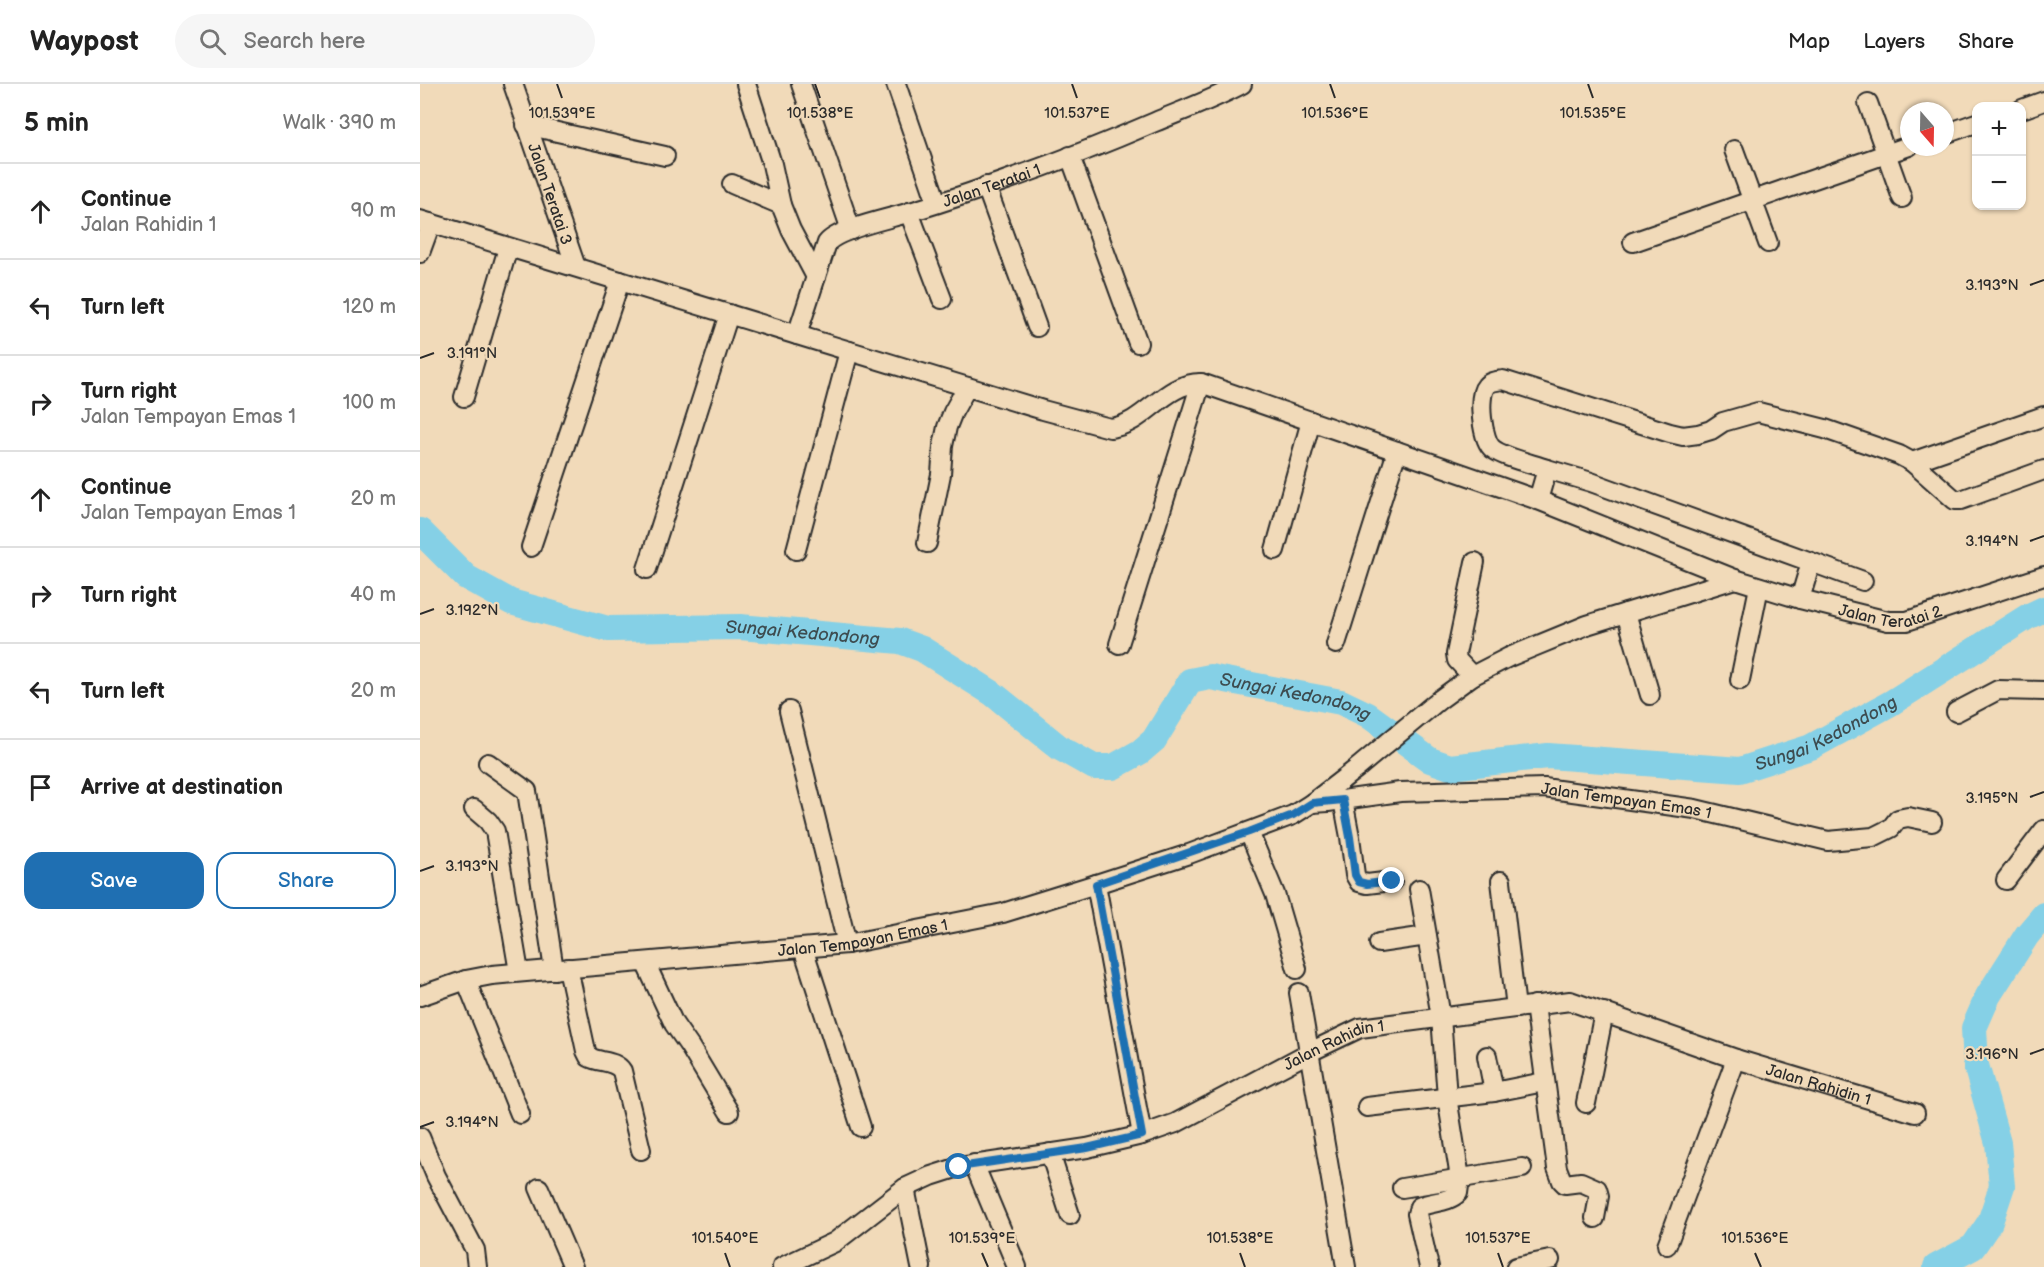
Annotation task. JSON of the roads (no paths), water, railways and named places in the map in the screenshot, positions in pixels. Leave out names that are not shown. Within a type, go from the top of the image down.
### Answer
[{"type":"street","name":"Jalan Teratai 3","points":[[513,84],[576,267]]},
{"type":"street","points":[[746,84],[772,165],[781,205],[791,230],[816,277]]},
{"type":"street","points":[[801,84],[851,230]]},
{"type":"street","points":[[896,84],[937,203]]},
{"type":"street","name":"Jalan Teratai 1","points":[[797,335],[826,243],[830,238],[937,203],[1116,139],[1242,84]]},
{"type":"street","points":[[2026,107],[2044,101]]},
{"type":"street","points":[[1868,103],[1902,198]]},
{"type":"street","points":[[526,125],[664,156]]},
{"type":"street","points":[[1954,131],[1972,125]]},
{"type":"street","points":[[1633,242],[1900,149]]},
{"type":"street","points":[[1734,150],[1768,243]]},
{"type":"street","points":[[1070,156],[1138,343]]},
{"type":"street","points":[[732,184],[781,205]]},
{"type":"street","points":[[986,186],[1036,327]]},
{"type":"street","points":[[909,212],[942,299]]},
{"type":"street","points":[[420,253],[425,221],[508,248],[1110,428],[1130,423],[1174,389],[1191,383],[1201,383],[1119,644]]},
{"type":"street","points":[[464,397],[508,248]]},
{"type":"street","points":[[531,547],[620,281]]},
{"type":"street","points":[[647,569],[729,314]]},
{"type":"street","points":[[796,550],[849,351]]},
{"type":"street","points":[[1863,581],[1602,486],[1496,451],[1488,444],[1484,435],[1482,392],[1490,383],[1503,380],[1670,434],[1683,436],[1711,430],[1723,422],[1758,412],[1825,429],[1899,455],[1912,462],[1949,497],[1957,500],[2044,470]]},
{"type":"street","name":"Jalan Teratai 2","points":[[1201,383],[1538,500],[1735,579],[1800,599],[1898,622],[2044,576]]},
{"type":"street","points":[[927,543],[941,474],[947,427],[968,387]]},
{"type":"street","points":[[1912,462],[2044,416]]},
{"type":"street","points":[[1275,550],[1311,421]]},
{"type":"street","points":[[1336,644],[1397,451]]},
{"type":"street","points":[[1538,500],[1547,469]]},
{"type":"street","points":[[1472,676],[1457,660],[1456,654],[1475,562]]},
{"type":"street","points":[[1800,599],[1810,562]]},
{"type":"street","name":"Jalan Tempayan Emas 1","points":[[420,996],[492,975],[848,944],[1003,913],[1096,884],[1293,815],[1356,769],[1439,700],[1472,676],[1509,657],[1587,625],[1735,579]]},
{"type":"street","points":[[1740,680],[1759,587]]},
{"type":"street","points":[[1626,613],[1650,695]]},
{"type":"street","points":[[1956,712],[1998,690],[2044,691]]},
{"type":"street","points":[[789,711],[848,944]]},
{"type":"street","points":[[488,763],[527,791],[561,969],[586,1051],[590,1057],[613,1063],[622,1071],[641,1150]]},
{"type":"street","name":"Jalan Tempayan Emas 1","points":[[1312,803],[1400,792],[1544,788],[1695,809],[1828,841],[1873,837],[1891,828],[1899,819],[1908,817],[1932,822]]},
{"type":"street","points":[[1343,800],[1355,875],[1359,882],[1367,884],[1392,881]]},
{"type":"street","points":[[474,809],[488,820],[495,831],[519,972]]},
{"type":"street","points":[[2006,880],[2044,830]]},
{"type":"street","points":[[1249,832],[1275,894],[1297,969]]},
{"type":"street","points":[[1501,881],[1516,1008]]},
{"type":"street","points":[[1096,884],[1142,1135]]},
{"type":"street","points":[[1419,889],[1441,1017],[1447,1097],[1460,1178],[1458,1193],[1453,1198],[1419,1207],[1417,1214],[1429,1267]]},
{"type":"street","points":[[1379,943],[1427,936]]},
{"type":"street","points":[[803,948],[861,1127]]},
{"type":"street","points":[[645,962],[674,1024],[729,1112]]},
{"type":"street","points":[[466,981],[520,1114]]},
{"type":"street","points":[[1299,993],[1346,1267]]},
{"type":"street","name":"Jalan Rahidin 1","points":[[782,1267],[835,1242],[905,1188],[931,1176],[974,1164],[1087,1148],[1142,1135],[1176,1123],[1360,1028],[1569,1001],[1736,1059],[1915,1113]]},
{"type":"street","points":[[1535,1005],[1557,1168],[1565,1184],[1581,1182],[1597,1189],[1599,1196],[1595,1218]]},
{"type":"street","points":[[1586,1103],[1604,1012]]},
{"type":"street","points":[[1487,1056],[1494,1092]]},
{"type":"street","points":[[1667,1245],[1736,1059]]},
{"type":"street","points":[[1367,1107],[1494,1092],[1544,1082]]},
{"type":"street","points":[[420,1137],[436,1176],[475,1250],[477,1267]]},
{"type":"street","points":[[1050,1153],[1070,1215]]},
{"type":"street","points":[[974,1164],[1017,1267]]},
{"type":"street","points":[[1402,1188],[1522,1167]]},
{"type":"street","points":[[539,1188],[573,1267]]},
{"type":"street","points":[[905,1188],[921,1267]]},
{"type":"street","points":[[1516,1267],[1550,1260]]},
{"type":"waterway","name":"Sungai Kedondong","points":[[420,531],[466,577],[511,602],[608,629],[740,627],[900,641],[922,649],[992,693],[1060,748],[1094,767],[1113,767],[1140,752],[1154,740],[1190,681],[1210,677],[1341,702],[1368,715],[1430,760],[1450,767],[1548,756],[1740,770],[1811,747],[1891,703],[2027,617],[2044,609]]},
{"type":"waterway","points":[[1936,1267],[1973,1247],[1990,1222],[2002,1186],[1998,1143],[1976,1065],[1974,1028],[1988,996],[2027,935],[2044,915]]}]
